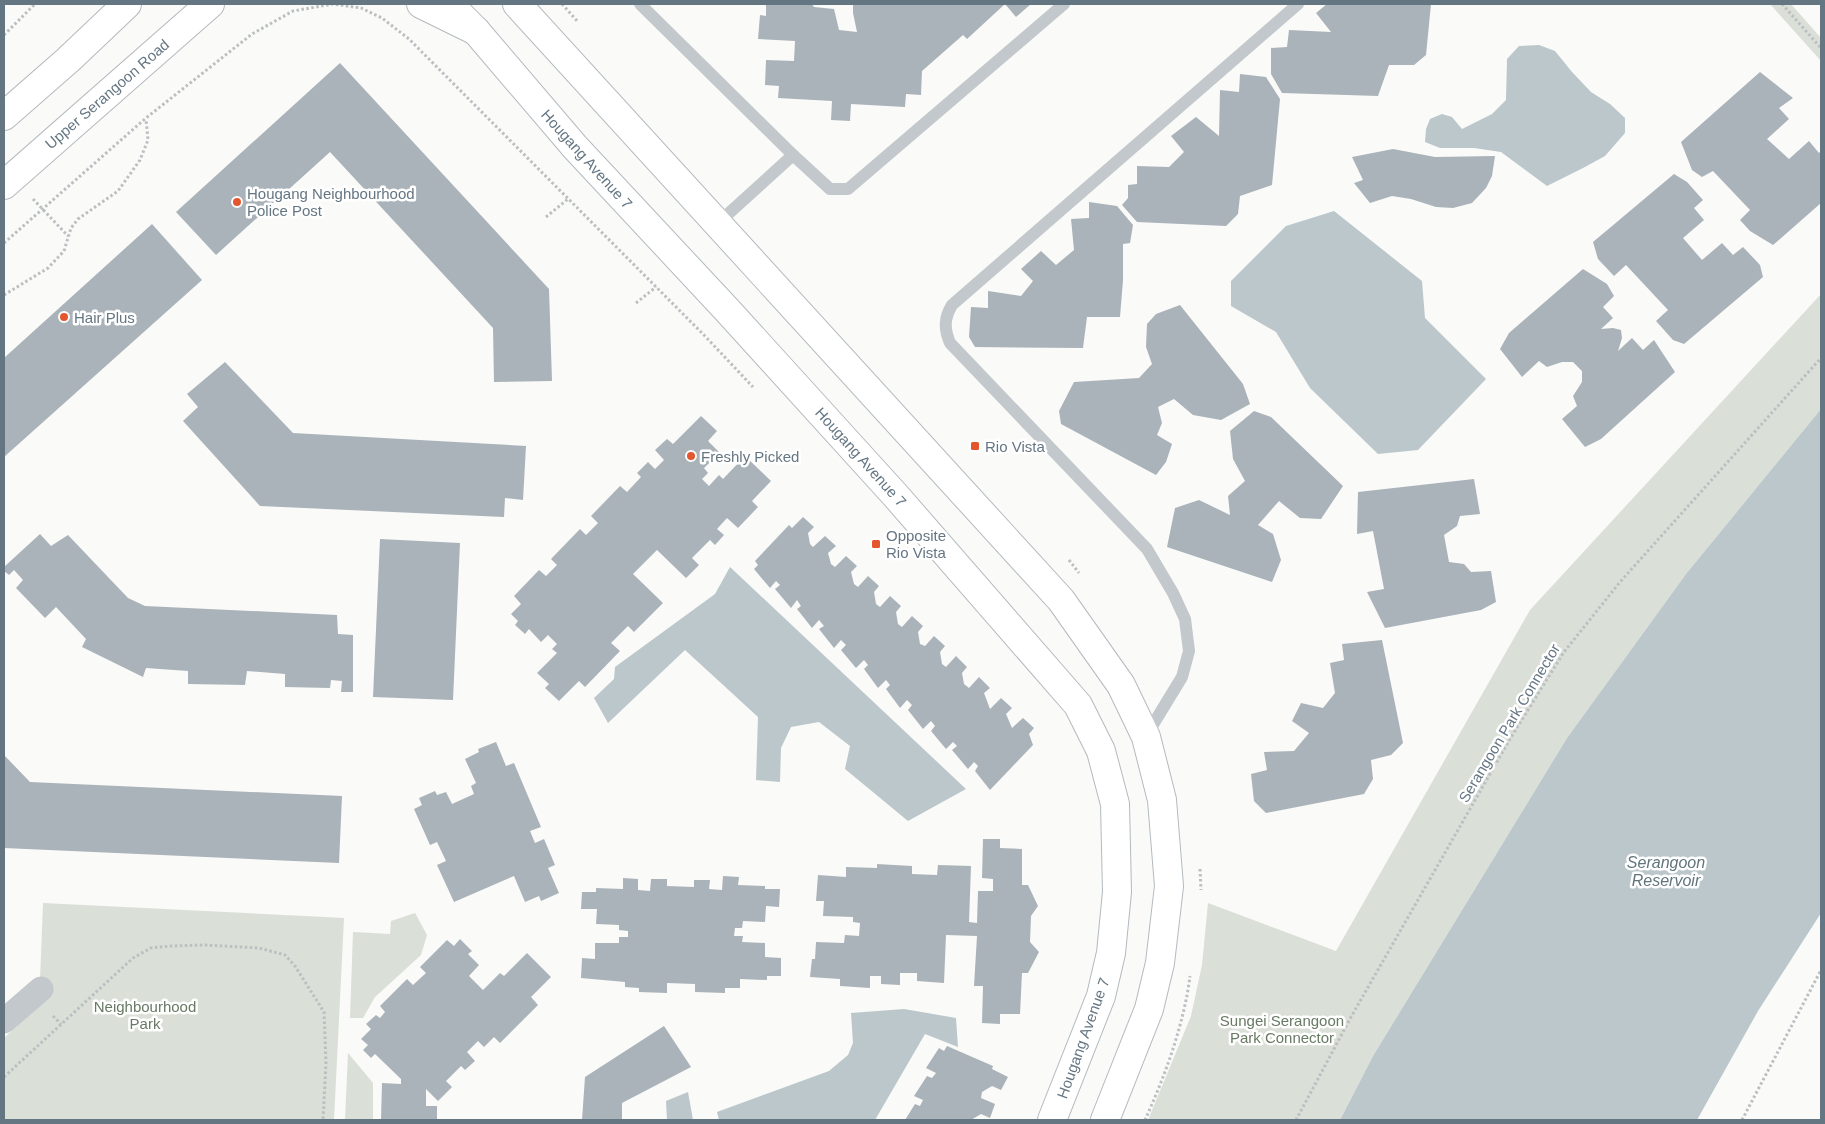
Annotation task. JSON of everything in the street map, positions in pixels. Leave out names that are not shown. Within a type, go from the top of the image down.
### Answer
[{"type":"main road","name":"Upper Serangoon Road","points":[[9,180],[201,12],[229,4]]},
{"type":"main road","points":[[421,4],[476,31]]},
{"type":"main road","name":"Hougang Avenue 7","points":[[449,4],[476,31],[575,147],[896,496],[1078,705],[1100,751],[1115,804],[1117,892],[1111,953],[1103,989],[1052,1120]]},
{"type":"main road","points":[[517,4],[1061,600],[1121,685],[1146,737],[1162,800],[1169,886],[1156,985],[1149,1009],[1105,1120]]},
{"type":"main road","points":[[4,116],[68,60],[120,8]]},
{"type":"street","points":[[4,1021],[41,990]]},
{"type":"lane","points":[[640,4],[830,189],[848,189],[1064,4]]},
{"type":"lane","points":[[1146,737],[1182,677],[1189,651],[1185,619],[1147,549],[950,343],[945,331],[946,317],[952,304],[1298,4]]},
{"type":"lane","points":[[718,224],[793,155]]},
{"type":"path","points":[[4,36],[35,4]]},
{"type":"path","points":[[4,243],[146,118],[252,34],[294,11],[333,4],[361,8],[382,18],[409,39],[656,287],[757,392]]},
{"type":"path","points":[[1782,4],[1821,48]]},
{"type":"path","points":[[4,295],[48,268],[64,251],[71,228],[78,219],[118,191],[140,160],[148,140],[146,118]]},
{"type":"path","points":[[9,180],[42,209],[69,237]]},
{"type":"path","points":[[546,217],[568,199]]},
{"type":"path","points":[[636,303],[656,287]]},
{"type":"path","name":"Serangoon Park Connector","points":[[1296,1120],[1351,1017],[1510,739],[1555,666],[1620,582],[1821,358]]},
{"type":"path","points":[[4,1077],[133,958],[151,948],[205,945],[259,948],[285,955],[324,1012],[326,1063],[323,1120]]},
{"type":"path","points":[[1742,1120],[1821,970]]},
{"type":"green space","points":[[1770,4],[1791,4],[1821,38],[1821,61]]},
{"type":"green space","name":"Sungei Serangoon Park Connector","points":[[1821,294],[1821,409],[1686,574],[1567,738],[1373,1056],[1340,1120],[1148,1120],[1191,1016],[1202,965],[1208,903],[1336,951],[1530,610]]},
{"type":"green space","name":"Neighbourhood Park","points":[[43,903],[344,918],[334,1120],[4,1120],[4,1038],[39,1006]]},
{"type":"green space","points":[[415,913],[427,935],[421,955],[375,997],[363,1018],[350,1018],[353,932],[390,934],[391,921]]},
{"type":"green space","points":[[348,1053],[373,1083],[373,1120],[345,1120]]},
{"type":"water","points":[[1539,45],[1555,51],[1591,92],[1610,104],[1625,118],[1625,133],[1605,156],[1547,186],[1501,152],[1474,148],[1440,148],[1425,142],[1426,129],[1430,119],[1442,114],[1452,117],[1462,129],[1492,114],[1506,100],[1507,59],[1519,46]]},
{"type":"water","points":[[1334,211],[1422,281],[1425,318],[1486,379],[1418,450],[1378,454],[1310,388],[1276,332],[1231,306],[1231,281],[1286,226]]},
{"type":"water","name":"Serangoon Reservoir","points":[[1821,409],[1821,913],[1758,1011],[1697,1120],[1340,1120],[1373,1056],[1567,738],[1686,574]]},
{"type":"water","points":[[730,567],[966,789],[908,821],[845,769],[850,746],[819,722],[791,727],[781,748],[780,782],[756,780],[758,717],[685,650],[608,723],[594,698],[614,679],[615,667],[715,594]]},
{"type":"water","points":[[904,1009],[956,1018],[958,1047],[925,1034],[875,1120],[719,1120],[717,1112],[829,1071],[848,1055],[853,1043],[851,1013]]},
{"type":"water","points":[[688,1092],[693,1120],[667,1120],[666,1101]]},
{"type":"building","points":[[766,4],[812,4],[814,7],[834,9],[839,30],[857,32],[853,4],[1005,4],[967,39],[963,35],[922,71],[921,95],[906,94],[905,107],[851,104],[850,121],[831,120],[832,101],[778,98],[779,86],[765,85],[766,60],[794,61],[795,41],[758,39],[760,15],[766,16]]},
{"type":"building","points":[[1005,4],[1031,4],[1016,17]]},
{"type":"building","points":[[1327,4],[1431,4],[1426,55],[1414,65],[1389,65],[1378,96],[1282,93],[1271,74],[1271,48],[1287,47],[1289,30],[1331,32],[1316,13]]},
{"type":"building","points":[[340,63],[549,289],[552,381],[494,382],[493,328],[330,152],[216,255],[176,212]]},
{"type":"building","points":[[1760,72],[1793,98],[1779,108],[1789,119],[1767,139],[1789,159],[1809,141],[1819,153],[1821,151],[1821,203],[1773,245],[1750,231],[1740,220],[1750,210],[1713,171],[1702,177],[1692,170],[1681,142]]},
{"type":"building","points":[[1240,74],[1266,77],[1280,99],[1272,185],[1240,196],[1238,214],[1226,226],[1137,222],[1122,205],[1128,198],[1128,185],[1137,184],[1137,166],[1169,167],[1184,152],[1171,136],[1196,117],[1219,136],[1220,90],[1239,92]]},
{"type":"building","points":[[1393,149],[1435,157],[1495,156],[1492,176],[1486,188],[1472,203],[1453,208],[1436,207],[1411,199],[1392,196],[1370,203],[1354,183],[1363,180],[1352,157]]},
{"type":"building","points":[[1674,174],[1687,182],[1703,200],[1694,208],[1704,220],[1683,238],[1702,260],[1722,243],[1733,255],[1743,247],[1760,265],[1763,277],[1684,344],[1673,340],[1656,321],[1668,310],[1626,265],[1614,276],[1598,259],[1593,242]]},
{"type":"building","points":[[1089,202],[1117,206],[1133,225],[1130,243],[1123,244],[1120,317],[1087,317],[1083,348],[975,347],[969,337],[971,307],[988,308],[988,291],[1021,296],[1033,281],[1021,269],[1041,251],[1056,265],[1074,250],[1071,219],[1089,218]]},
{"type":"building","points":[[152,224],[202,280],[4,457],[4,358]]},
{"type":"building","points":[[1583,269],[1607,284],[1614,296],[1603,307],[1613,318],[1601,329],[1613,328],[1621,330],[1622,338],[1618,351],[1632,338],[1643,350],[1654,340],[1675,372],[1601,439],[1585,447],[1562,419],[1577,406],[1573,396],[1582,382],[1582,371],[1573,362],[1562,362],[1547,367],[1539,361],[1522,377],[1500,349],[1509,333]]},
{"type":"building","points":[[1180,305],[1243,384],[1250,404],[1221,420],[1193,415],[1174,399],[1158,407],[1162,423],[1157,435],[1172,444],[1166,462],[1156,475],[1061,424],[1059,411],[1074,382],[1139,378],[1152,364],[1146,347],[1147,324],[1156,314]]},
{"type":"building","points":[[225,362],[293,433],[526,446],[523,500],[505,498],[504,517],[260,506],[183,421],[198,407],[187,394]]},
{"type":"building","points":[[1254,411],[1271,417],[1343,486],[1321,519],[1300,518],[1279,501],[1258,525],[1273,534],[1281,560],[1272,582],[1167,547],[1175,508],[1199,500],[1230,515],[1228,496],[1245,481],[1233,459],[1230,431]]},
{"type":"building","points":[[701,416],[717,431],[708,441],[720,453],[704,468],[708,473],[702,479],[709,486],[719,475],[723,479],[745,456],[771,481],[752,501],[758,507],[738,528],[727,518],[717,529],[724,535],[715,545],[710,540],[692,558],[699,565],[686,578],[657,550],[633,574],[663,603],[634,632],[628,626],[611,643],[620,651],[585,687],[579,681],[559,701],[545,688],[549,684],[537,673],[557,653],[552,649],[557,644],[548,635],[541,642],[529,629],[525,634],[515,625],[518,621],[511,614],[521,604],[514,596],[539,570],[546,576],[557,565],[551,559],[580,529],[586,535],[598,523],[591,516],[620,486],[627,492],[641,477],[637,473],[648,462],[655,469],[664,460],[655,450],[667,439],[673,444]]},
{"type":"building","points":[[1474,479],[1480,514],[1460,516],[1457,526],[1444,535],[1449,562],[1464,564],[1471,572],[1491,571],[1496,602],[1481,610],[1385,628],[1367,592],[1384,589],[1373,531],[1357,534],[1358,492]]},
{"type":"building","points":[[803,517],[814,527],[808,533],[810,544],[813,547],[825,536],[836,546],[828,553],[831,564],[835,567],[846,556],[857,566],[851,572],[854,584],[858,587],[868,576],[879,586],[874,592],[876,604],[880,607],[890,596],[901,606],[896,612],[898,624],[902,627],[912,616],[923,626],[918,632],[920,644],[925,646],[934,636],[945,646],[940,652],[942,664],[946,667],[956,656],[967,667],[962,673],[964,684],[969,688],[979,677],[990,688],[984,693],[990,709],[1001,698],[1012,708],[1006,714],[1012,728],[1023,718],[1034,728],[1029,734],[1033,745],[990,790],[975,771],[978,766],[974,762],[968,769],[952,750],[957,746],[953,742],[946,749],[931,731],[935,726],[931,721],[923,729],[908,710],[912,705],[907,700],[900,708],[886,689],[890,685],[886,680],[878,688],[864,669],[868,665],[864,660],[856,668],[841,650],[846,645],[841,640],[834,648],[819,629],[824,626],[819,620],[812,628],[797,609],[801,606],[797,600],[791,608],[775,589],[780,585],[776,581],[770,588],[754,569],[758,565],[755,561],[789,525],[792,528]]},
{"type":"building","points":[[40,534],[51,546],[68,535],[128,598],[145,606],[337,615],[338,634],[353,635],[353,692],[341,692],[342,681],[331,680],[330,688],[285,687],[285,674],[247,671],[245,685],[188,684],[188,671],[146,668],[143,677],[82,647],[86,639],[56,607],[45,618],[16,588],[23,580],[14,570],[9,575],[4,571],[4,567]]},
{"type":"building","points":[[380,539],[460,543],[453,700],[373,697]]},
{"type":"building","points":[[1382,640],[1403,743],[1391,755],[1371,760],[1373,779],[1364,794],[1266,813],[1254,801],[1251,774],[1267,770],[1264,752],[1294,751],[1309,733],[1292,721],[1301,703],[1323,708],[1335,693],[1330,663],[1344,660],[1342,644]]},
{"type":"building","points":[[496,742],[506,766],[514,763],[541,827],[530,831],[535,843],[544,839],[555,865],[548,868],[559,893],[541,901],[539,896],[525,902],[514,876],[454,902],[437,865],[446,861],[437,842],[430,845],[414,809],[422,805],[419,798],[435,791],[437,795],[446,792],[452,804],[474,794],[471,786],[476,783],[465,759],[479,752],[478,749]]},
{"type":"building","points":[[4,755],[30,782],[342,796],[339,863],[4,848]]},
{"type":"building","points":[[983,839],[1000,839],[1000,848],[1022,849],[1022,885],[1028,885],[1038,906],[1031,916],[1030,942],[1039,952],[1028,973],[1022,973],[1020,1014],[1000,1014],[1000,1024],[982,1023],[983,986],[974,986],[977,936],[946,935],[944,983],[917,981],[917,973],[900,973],[900,985],[881,984],[881,976],[870,976],[870,988],[840,986],[840,979],[810,977],[812,959],[815,959],[816,942],[844,943],[845,935],[859,936],[860,923],[853,922],[853,917],[823,916],[824,901],[816,901],[818,875],[846,877],[846,867],[877,868],[877,864],[912,866],[912,874],[937,875],[938,865],[971,866],[969,922],[977,923],[978,891],[993,891],[993,879],[982,878]]},
{"type":"building","points":[[723,876],[739,877],[738,885],[765,886],[765,889],[780,889],[779,907],[766,906],[765,922],[743,921],[742,928],[735,928],[734,936],[743,936],[742,942],[765,943],[765,957],[781,958],[781,976],[767,976],[767,980],[740,979],[740,988],[725,988],[725,993],[695,992],[695,984],[667,983],[667,993],[639,992],[639,988],[625,987],[625,982],[581,978],[582,958],[595,959],[595,943],[619,943],[619,937],[628,937],[628,931],[619,930],[619,925],[596,924],[597,909],[581,909],[582,892],[596,892],[596,888],[623,889],[623,878],[638,879],[638,890],[650,891],[651,879],[667,879],[667,886],[694,887],[694,880],[710,880],[709,889],[722,890]]},
{"type":"building","points":[[460,939],[472,951],[468,954],[479,965],[469,976],[483,990],[500,973],[504,976],[527,953],[551,977],[531,997],[538,1005],[500,1043],[494,1037],[484,1047],[478,1041],[467,1052],[475,1061],[465,1070],[461,1066],[446,1081],[452,1087],[438,1101],[426,1089],[426,1106],[437,1106],[437,1120],[381,1120],[382,1083],[401,1084],[401,1079],[375,1054],[371,1058],[363,1050],[368,1045],[361,1039],[371,1029],[366,1024],[376,1015],[380,1018],[385,1012],[380,1006],[407,979],[413,985],[426,973],[420,967],[447,940],[454,946]]},
{"type":"building","points":[[664,1026],[691,1067],[622,1103],[622,1120],[582,1120],[585,1077]]},
{"type":"building","points":[[947,1046],[993,1066],[992,1069],[1008,1077],[1001,1090],[992,1086],[982,1092],[981,1098],[995,1104],[990,1118],[981,1114],[971,1120],[905,1120],[915,1104],[920,1106],[923,1100],[914,1096],[927,1076],[932,1078],[936,1073],[926,1068],[939,1048],[944,1051]]},
{"type":"place","name":"Hougang Neighbourhood Police Post","points":[[237,202]]},
{"type":"place","name":"Hair Plus","points":[[64,317]]},
{"type":"place","name":"Rio Vista","points":[[975,446]]},
{"type":"place","name":"Freshly Picked","points":[[691,456]]},
{"type":"place","name":"Opposite Rio Vista","points":[[876,544]]}]
